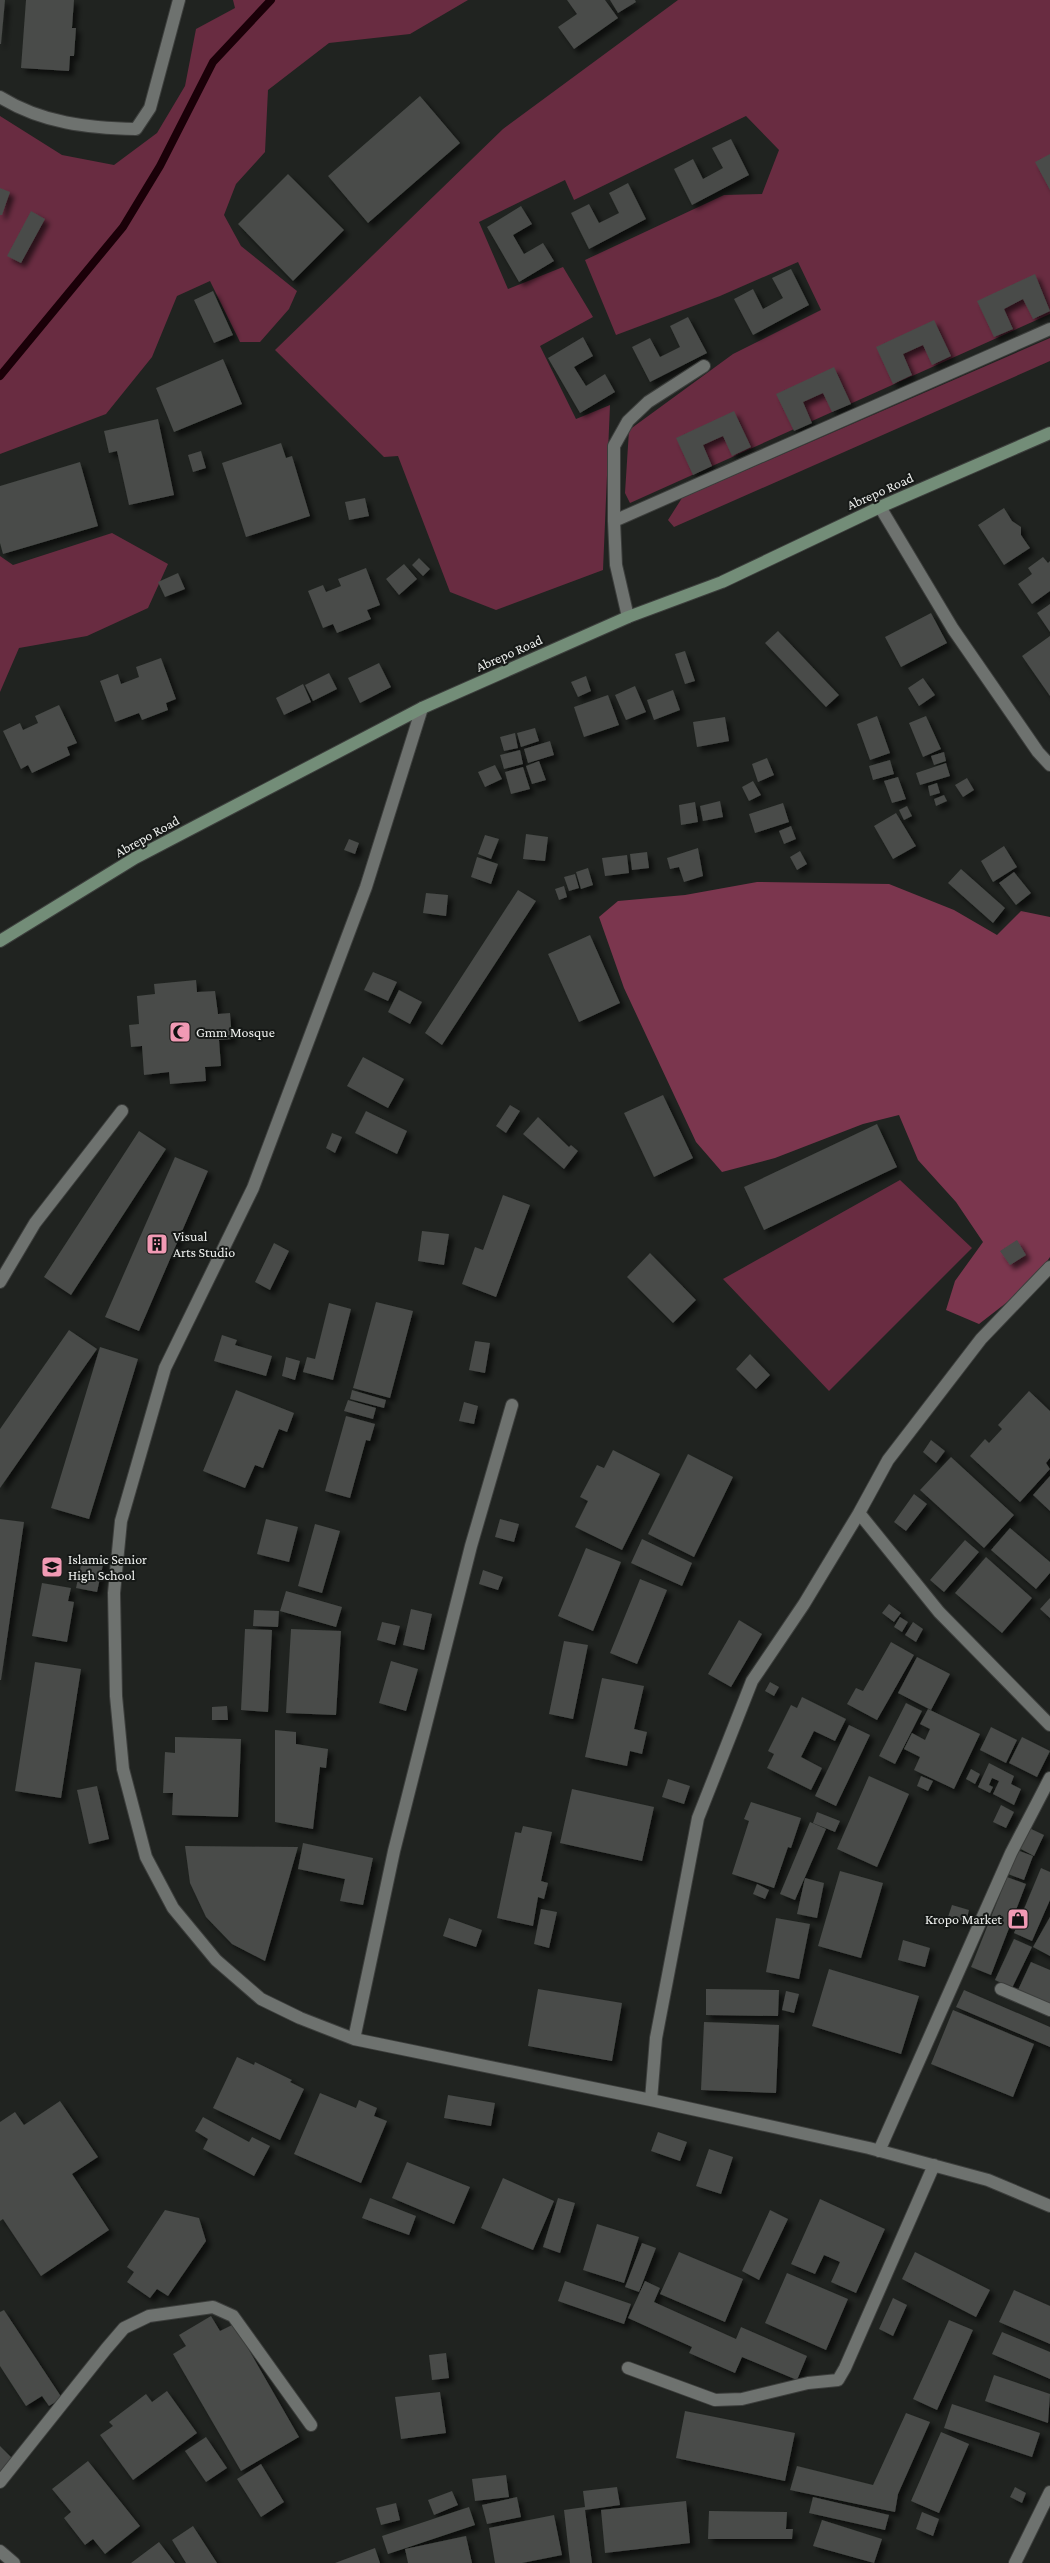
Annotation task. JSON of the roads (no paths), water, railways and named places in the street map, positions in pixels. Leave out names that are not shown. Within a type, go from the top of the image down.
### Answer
[{"type":"main road","name":"Abrepo Road","points":[[0,941],[135,858],[422,708],[628,617],[722,582],[880,507],[1050,432]]},
{"type":"street","points":[[0,97],[20,110],[86,128],[136,129],[150,108],[179,0]]},
{"type":"street","points":[[614,520],[1050,329]]},
{"type":"street","points":[[628,617],[616,565],[614,446],[628,421],[648,402],[704,366]]},
{"type":"street","points":[[880,507],[953,629],[1038,752],[1050,765]]},
{"type":"street","points":[[422,708],[366,886],[253,1188],[165,1368],[121,1521],[114,1593],[116,1696],[123,1769],[146,1857],[173,1908],[216,1960],[261,1999],[300,2018],[354,2039],[651,2100],[879,2151],[988,2180],[1050,2206]]},
{"type":"street","points":[[0,1282],[35,1223],[122,1111]]},
{"type":"street","points":[[651,2100],[656,2038],[698,1818],[752,1681],[804,1604],[860,1514],[894,1452],[981,1339],[1050,1267]]},
{"type":"street","points":[[354,2039],[394,1851],[471,1546],[512,1405]]},
{"type":"street","points":[[860,1514],[939,1612],[1050,1725]]},
{"type":"street","points":[[879,2151],[1011,1853],[1050,1778]]},
{"type":"street","points":[[1002,1989],[1050,2010]]},
{"type":"street","points":[[628,2368],[715,2400],[742,2399],[808,2383],[838,2380],[846,2368],[934,2165]]},
{"type":"street","points":[[0,2482],[124,2328],[149,2316],[213,2307],[233,2316],[311,2425]]},
{"type":"street","points":[[1014,2563],[1050,2492]]},
{"type":"street","points":[[0,2551],[14,2563]]},
{"type":"waterway","points":[[0,376],[123,227],[160,166],[213,62],[271,0]]},
{"type":"place","name":"Gmm Mosque","points":[[180,1032]]},
{"type":"place","name":"Visual Arts Studio","points":[[157,1244]]},
{"type":"place","name":"Islamic Senior High School","points":[[52,1567]]},
{"type":"place","name":"Kropo Market","points":[[1018,1919]]}]
